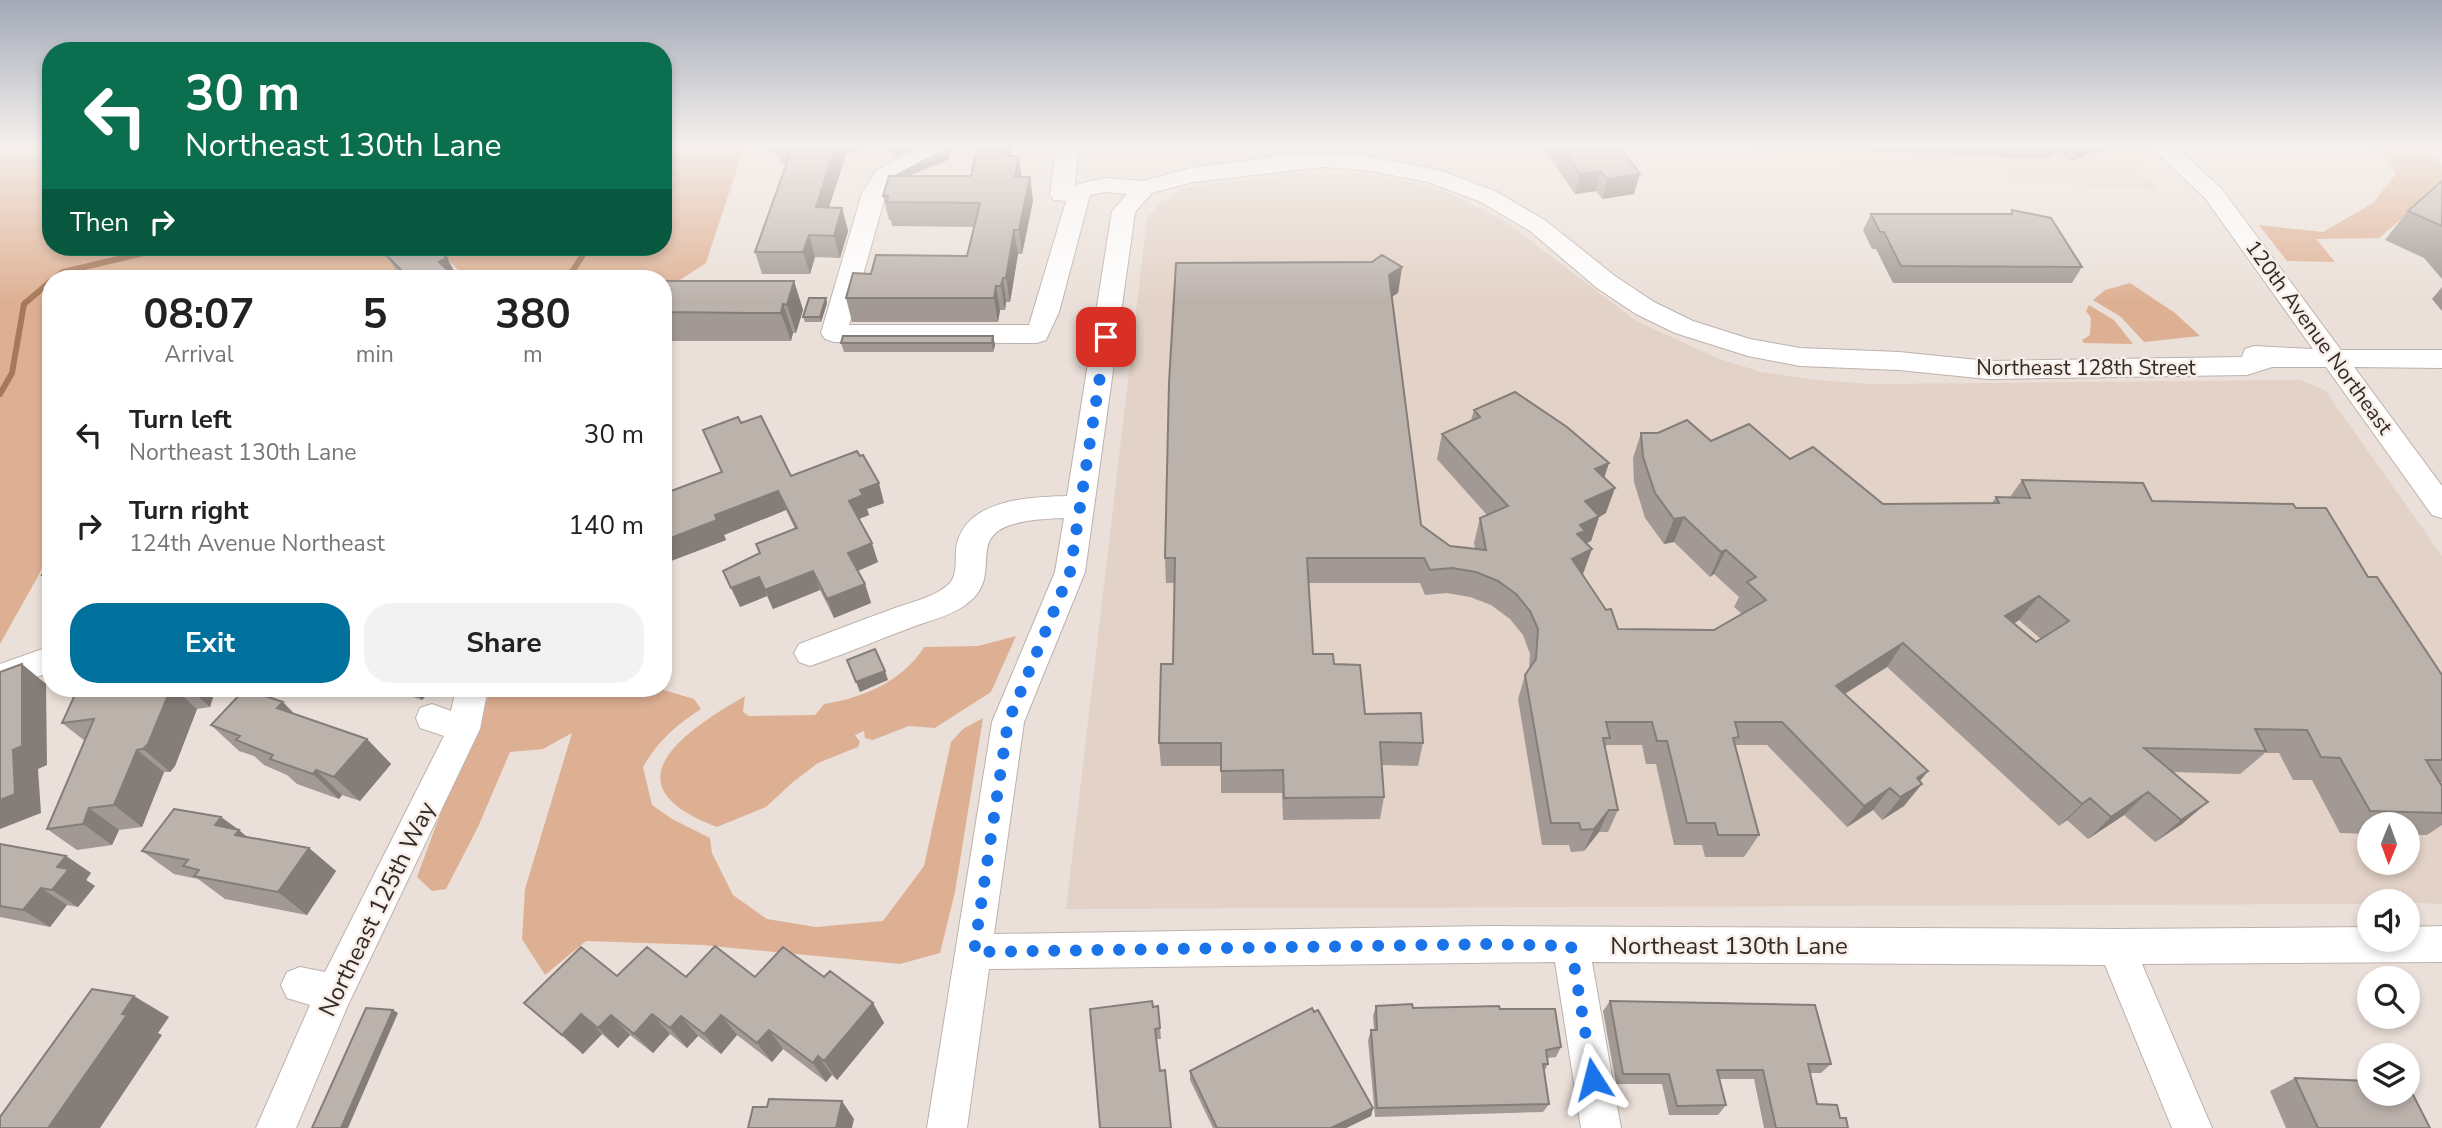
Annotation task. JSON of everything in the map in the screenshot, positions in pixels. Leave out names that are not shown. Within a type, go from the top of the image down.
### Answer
[{"type":"street","points":[[873,197],[834,333],[1037,334],[1045,323],[1056,272],[1067,245],[1078,197]]},
{"type":"street","points":[[947,1128],[1008,722],[1070,572],[1124,211],[1136,197]]},
{"type":"street","name":"Northeast 128th Street","points":[[1487,197],[1522,215],[1625,296],[1684,327],[1748,347],[1800,357],[1899,361],[1988,370],[2247,366],[2271,358],[2442,359]]},
{"type":"street","name":"120th Avenue Northeast","points":[[2216,197],[2442,507]]},
{"type":"street","points":[[810,653],[939,604],[960,592],[970,577],[972,541],[984,523],[1006,514],[1029,510],[1081,507]]},
{"type":"street","points":[[0,677],[42,662]]},
{"type":"street","name":"Northeast 125th Way","points":[[276,1128],[317,988],[448,724],[466,697]]},
{"type":"street","name":"Northeast 130th Lane","points":[[974,952],[1490,944],[2116,947],[2442,944]]},
{"type":"street","points":[[1571,946],[1601,1128]]},
{"type":"street","points":[[2116,947],[2192,1128]]},
{"type":"shaded area","points":[[0,197],[42,197],[42,256],[672,256],[672,197],[728,197],[706,263],[672,285],[672,270],[458,270],[446,258],[414,270],[42,270],[42,569],[0,644]]},
{"type":"shaded area","points":[[1169,197],[1456,197],[1505,221],[1636,321],[1717,358],[1761,372],[1871,384],[2300,380],[2325,390],[2442,556],[2442,904],[2420,903],[2420,889],[2357,889],[2357,904],[1066,909],[1147,218]]},
{"type":"shaded area","points":[[2378,197],[2427,197],[2379,238],[2316,239],[2335,262],[2287,261],[2259,225],[2323,232],[2373,203]]},
{"type":"shaded area","points":[[2130,283],[2175,313],[2200,336],[2144,342],[2121,317],[2093,300],[2105,290]]},
{"type":"shaded area","points":[[2089,305],[2114,320],[2133,344],[2084,343],[2082,340],[2090,335],[2091,318],[2086,311]]},
{"type":"shaded area","points":[[1016,636],[991,692],[935,728],[909,726],[873,740],[865,738],[864,731],[855,735],[860,742],[858,747],[818,763],[766,807],[717,827],[684,811],[665,794],[660,777],[666,759],[679,742],[721,710],[745,696],[743,712],[749,716],[815,715],[824,704],[881,686],[905,669],[924,647],[978,646]]},
{"type":"shaded area","points":[[672,692],[694,699],[701,709],[668,734],[643,767],[652,805],[672,819],[710,838],[712,853],[733,895],[767,919],[816,927],[883,921],[924,866],[951,742],[963,729],[983,718],[955,892],[940,953],[900,964],[702,945],[586,941],[545,975],[522,939],[525,889],[572,733],[543,749],[510,752],[478,827],[446,889],[432,891],[417,877],[451,785],[473,742],[488,697],[672,697]]},
{"type":"building","points":[[775,197],[819,197],[816,207],[842,208],[834,236],[809,235],[803,252],[755,252]]},
{"type":"building","points":[[888,197],[1026,197],[1019,230],[1014,230],[1006,278],[1003,278],[1001,286],[996,286],[994,298],[846,298],[853,273],[871,274],[876,255],[967,256],[980,203],[887,202]]},
{"type":"building","points":[[2424,197],[2442,197],[2442,226],[2408,211]]},
{"type":"building","points":[[2012,210],[2051,218],[2082,267],[1901,266],[1884,232],[1880,232],[1871,214],[2012,214]]},
{"type":"building","points":[[1382,255],[1402,267],[1389,275],[1421,525],[1450,546],[1486,550],[1480,518],[1508,506],[1442,434],[1480,417],[1474,410],[1515,392],[1567,427],[1609,463],[1595,469],[1615,488],[1585,501],[1599,516],[1580,525],[1585,531],[1577,534],[1592,549],[1572,559],[1606,610],[1611,609],[1618,629],[1714,630],[1766,600],[1747,582],[1756,577],[1726,550],[1721,552],[1684,517],[1674,519],[1655,493],[1643,457],[1641,433],[1658,433],[1687,420],[1711,441],[1749,424],[1790,459],[1813,447],[1883,504],[1999,503],[1996,497],[2030,498],[2022,480],[2143,483],[2152,501],[2293,504],[2296,508],[2326,508],[2368,577],[2377,577],[2442,675],[2442,760],[2426,760],[2442,786],[2442,813],[2370,811],[2340,758],[2321,757],[2307,730],[2255,729],[2266,751],[2144,748],[2208,802],[2181,820],[2148,792],[2111,817],[2090,798],[2082,804],[1903,643],[1836,686],[1928,771],[1917,778],[1922,784],[1900,797],[1890,788],[1864,806],[1782,722],[1735,722],[1739,737],[1733,738],[1759,835],[1718,835],[1715,823],[1687,823],[1667,741],[1657,741],[1652,722],[1606,722],[1610,738],[1603,738],[1618,810],[1609,810],[1594,829],[1581,830],[1579,823],[1551,823],[1525,675],[1536,659],[1538,629],[1530,611],[1516,594],[1498,581],[1476,572],[1452,568],[1430,570],[1424,558],[1307,558],[1313,654],[1333,654],[1334,664],[1360,665],[1365,714],[1421,713],[1423,743],[1380,742],[1384,797],[1284,798],[1283,770],[1221,771],[1221,743],[1159,743],[1161,664],[1173,664],[1175,558],[1165,558],[1169,383],[1176,263],[1372,262]],"holes":[[[2039,596],[2069,621],[2036,642],[2005,616]]]},
{"type":"building","points":[[387,256],[447,258],[439,262],[448,270],[401,270]]},
{"type":"building","points":[[672,281],[794,281],[787,305],[783,304],[781,313],[672,312]]},
{"type":"building","points":[[809,298],[826,298],[820,317],[803,317]]},
{"type":"building","points":[[843,336],[993,336],[992,343],[841,343]]},
{"type":"building","points":[[761,416],[791,476],[857,451],[860,456],[863,455],[879,483],[860,490],[863,495],[849,501],[872,543],[848,553],[865,584],[827,599],[813,571],[765,590],[759,577],[731,588],[723,571],[760,553],[756,544],[797,528],[778,491],[715,515],[717,520],[672,538],[672,491],[722,472],[703,430],[738,417],[741,423]]},
{"type":"building","points":[[875,649],[885,671],[856,682],[847,660]]},
{"type":"building","points":[[22,664],[22,746],[13,750],[15,794],[0,800],[0,672]]},
{"type":"building","points":[[74,697],[167,697],[148,744],[137,750],[114,805],[89,808],[83,824],[47,829],[94,719],[62,723]]},
{"type":"building","points":[[237,697],[268,697],[283,702],[277,708],[367,739],[334,777],[316,770],[313,774],[270,759],[273,755],[236,740],[240,736],[211,725]]},
{"type":"building","points":[[174,809],[221,817],[215,825],[239,830],[235,835],[309,848],[278,892],[194,876],[199,870],[183,866],[188,860],[142,851]]},
{"type":"building","points":[[0,844],[66,856],[57,867],[69,869],[52,890],[41,888],[23,910],[0,906]]},
{"type":"building","points":[[715,946],[755,977],[783,947],[824,977],[830,971],[873,1003],[824,1061],[818,1056],[813,1063],[769,1030],[757,1043],[721,1015],[704,1034],[681,1016],[670,1028],[652,1014],[634,1034],[611,1015],[598,1028],[581,1014],[562,1035],[524,1003],[581,947],[617,976],[647,947],[686,977]]},
{"type":"building","points":[[92,989],[134,996],[122,1014],[127,1015],[48,1128],[0,1128],[0,1117]]},
{"type":"building","points":[[1152,1001],[1153,1007],[1158,1006],[1160,1028],[1155,1029],[1160,1071],[1165,1070],[1171,1128],[1100,1128],[1090,1009]]},
{"type":"building","points":[[1610,1001],[1815,1005],[1831,1064],[1808,1064],[1817,1104],[1837,1105],[1840,1118],[1846,1118],[1848,1128],[1776,1128],[1763,1070],[1717,1070],[1726,1105],[1677,1106],[1669,1074],[1623,1074]]},
{"type":"building","points":[[1412,1004],[1413,1008],[1499,1006],[1500,1009],[1555,1009],[1561,1047],[1546,1050],[1548,1064],[1543,1064],[1549,1104],[1377,1108],[1371,1030],[1377,1030],[1376,1006]]},
{"type":"building","points":[[366,1008],[393,1010],[341,1128],[312,1128]]},
{"type":"building","points":[[1312,1008],[1314,1012],[1318,1010],[1373,1108],[1331,1128],[1217,1128],[1190,1071]]},
{"type":"building","points":[[2295,1078],[2357,1080],[2357,1106],[2419,1106],[2430,1128],[2318,1128]]},
{"type":"building","points":[[769,1099],[842,1101],[836,1128],[748,1128],[753,1107],[767,1107]]},
{"type":"waterway","points":[[71,270],[131,256]]},
{"type":"waterway","points":[[573,270],[582,256]]},
{"type":"waterway","points":[[0,394],[12,373],[24,304],[42,289]]},
{"type":"route","points":[[1106,337],[1070,572],[1008,722],[974,952],[1490,944],[1571,946],[1593,1079]]}]
